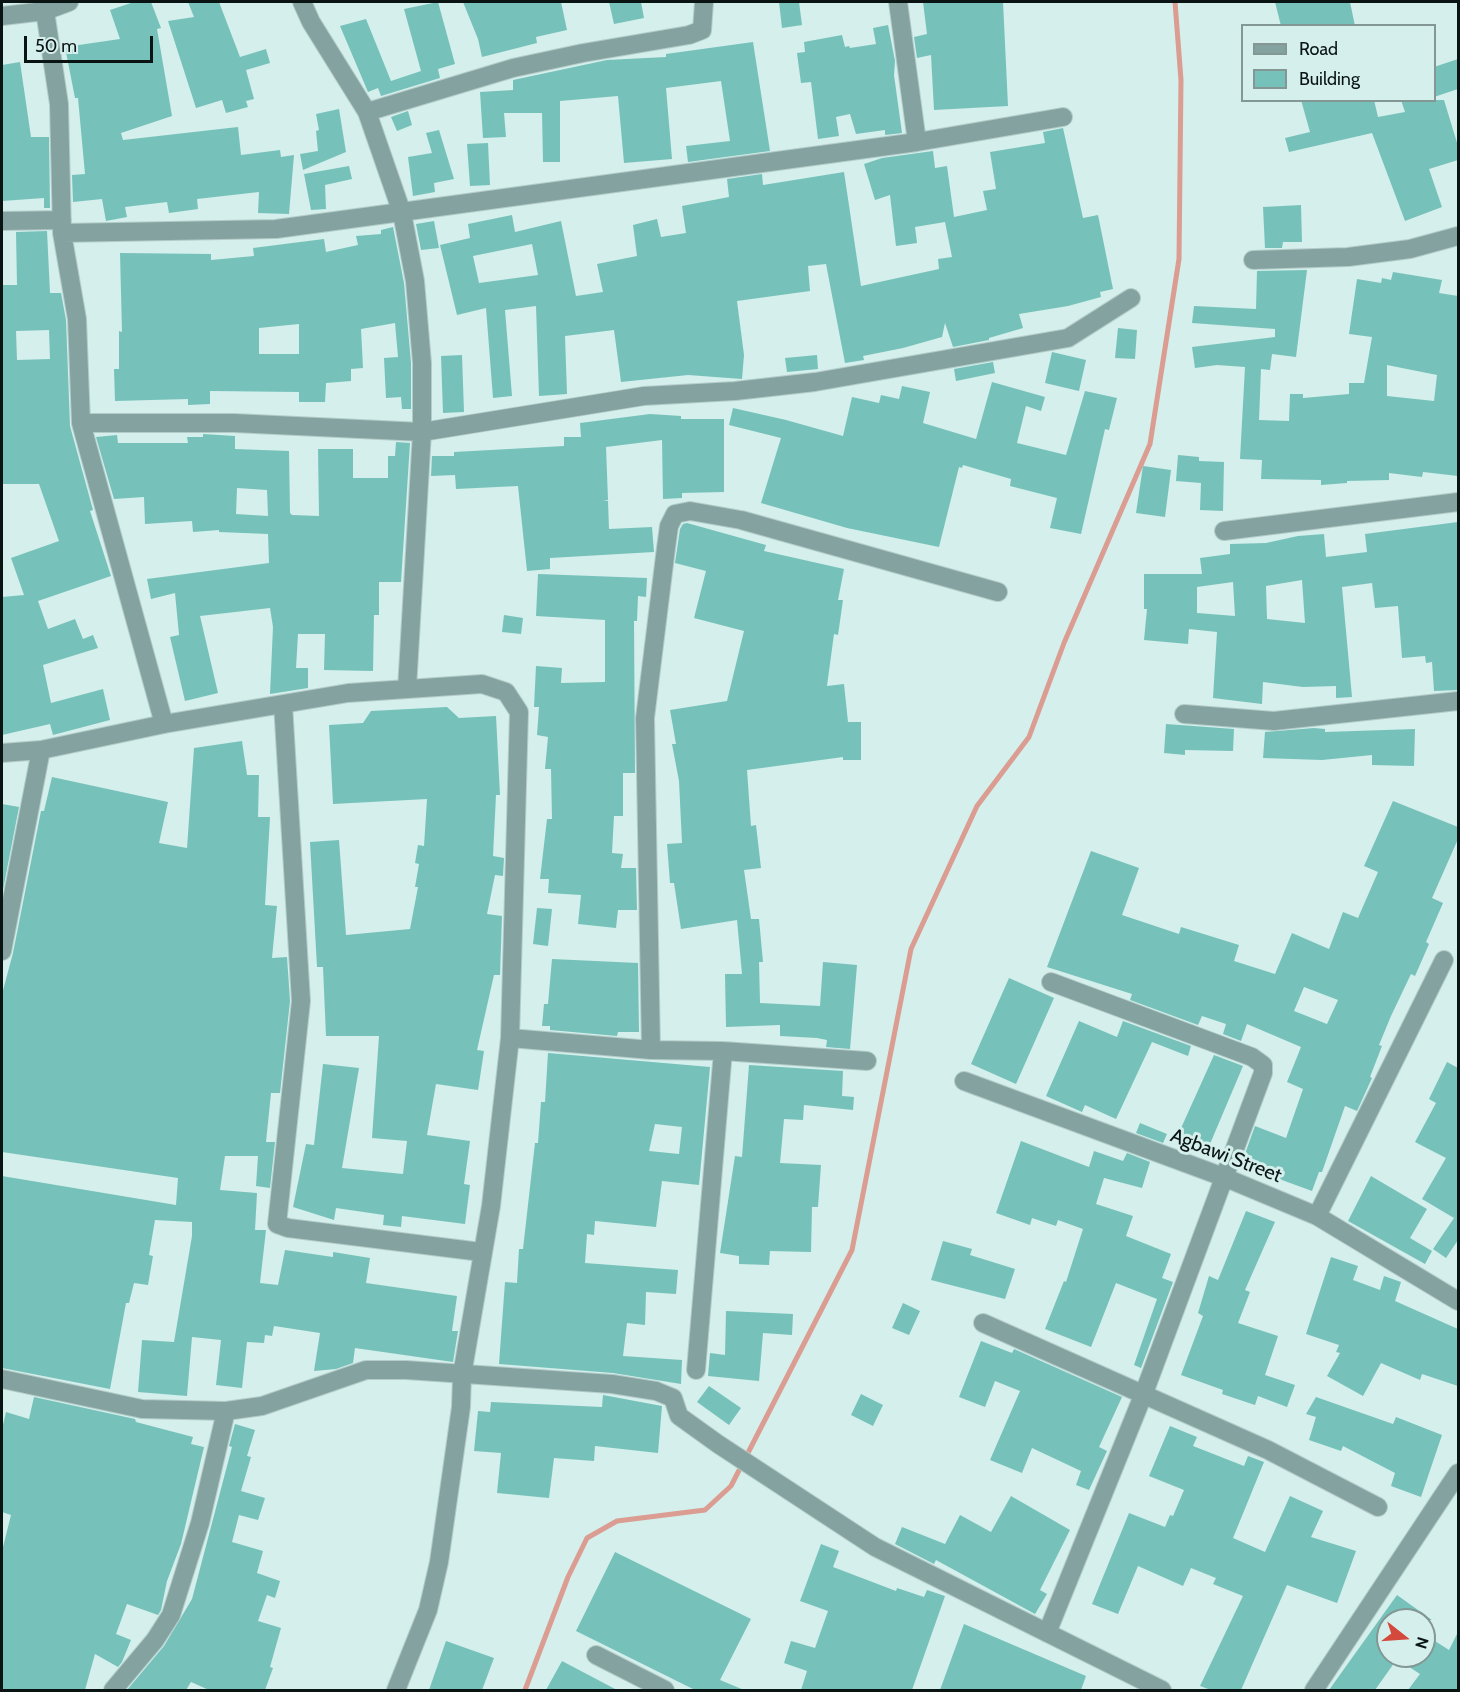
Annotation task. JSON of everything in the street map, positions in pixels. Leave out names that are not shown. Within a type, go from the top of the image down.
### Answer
[{"type":"street","points":[[9,11],[45,11],[69,2]]},
{"type":"street","points":[[302,2],[311,22],[368,112],[402,213],[415,281],[422,363],[422,432],[407,688]]},
{"type":"street","points":[[368,112],[513,68],[583,52],[689,36],[702,30],[704,2]]},
{"type":"street","points":[[897,2],[917,142]]},
{"type":"street","points":[[45,11],[59,104],[62,227],[77,319],[81,423],[164,724]]},
{"type":"street","points":[[2,221],[62,227],[276,229],[402,213],[437,205],[917,142],[1063,117]]},
{"type":"street","points":[[1253,260],[1348,257],[1410,249],[1458,236]]},
{"type":"street","points":[[81,423],[234,423],[422,432],[644,396],[815,382],[1068,338],[1131,298]]},
{"type":"street","points":[[1224,531],[1458,502]]},
{"type":"street","points":[[651,1050],[645,718],[669,526],[675,514],[690,511],[741,520],[998,592]]},
{"type":"street","points":[[2,753],[41,750],[164,724],[348,693],[407,688],[482,684],[506,692],[519,712],[510,1038],[491,1206],[481,1252],[462,1375],[461,1407],[439,1562],[428,1610],[396,1690]]},
{"type":"street","points":[[1184,714],[1274,721],[1458,701]]},
{"type":"street","points":[[283,704],[301,1001],[277,1224],[288,1228],[481,1252]]},
{"type":"street","points":[[2,951],[41,750]]},
{"type":"street","points":[[1317,1216],[1444,960]]},
{"type":"street","points":[[1047,1634],[1144,1394],[1226,1178],[1263,1073],[1263,1065],[1252,1057],[1051,982]]},
{"type":"street","points":[[510,1038],[651,1050],[867,1061]]},
{"type":"street","points":[[696,1370],[723,1052]]},
{"type":"street","name":"Agbawi Street","points":[[964,1081],[1226,1178],[1317,1216],[1458,1301]]},
{"type":"street","points":[[983,1323],[1268,1450],[1377,1506]]},
{"type":"street","points":[[2,1378],[142,1409],[226,1411],[262,1406],[366,1370],[406,1370],[612,1384],[656,1391],[673,1398],[679,1416],[718,1444],[875,1547],[1162,1690]]},
{"type":"street","points":[[113,1690],[155,1640],[171,1615],[200,1523],[226,1411]]},
{"type":"street","points":[[1314,1690],[1458,1473]]},
{"type":"street","points":[[596,1655],[665,1690]]},
{"type":"building","points":[[134,2],[151,2],[161,28],[157,29],[172,116],[121,133],[123,140],[238,127],[241,155],[280,150],[281,157],[294,155],[289,214],[258,213],[259,192],[197,199],[198,209],[169,213],[167,202],[125,207],[127,217],[106,221],[102,199],[73,202],[72,175],[85,174],[78,98],[75,98],[65,47],[120,39],[110,10]]},
{"type":"building","points":[[188,2],[219,2],[240,57],[266,49],[270,63],[246,70],[254,99],[246,101],[248,107],[226,113],[222,100],[196,108],[168,21],[194,17]]},
{"type":"building","points":[[438,2],[455,64],[438,69],[440,78],[381,96],[378,88],[368,92],[340,26],[366,19],[391,81],[421,71],[404,9]]},
{"type":"building","points":[[463,2],[561,2],[567,30],[536,37],[537,43],[482,57],[478,39]]},
{"type":"building","points":[[609,2],[641,2],[644,18],[614,24]]},
{"type":"building","points":[[779,2],[799,2],[802,25],[782,28]]},
{"type":"building","points":[[923,2],[1003,2],[1008,106],[934,110],[931,55],[917,58],[914,37],[927,34]]},
{"type":"building","points":[[1275,2],[1350,2],[1355,24],[1280,24]]},
{"type":"building","points":[[888,25],[895,61],[894,75],[902,133],[885,135],[885,130],[856,134],[850,114],[836,117],[839,136],[818,139],[811,82],[801,83],[797,53],[805,52],[804,42],[842,35],[845,47],[876,44],[873,28]]},
{"type":"building","points":[[753,42],[770,151],[688,162],[686,146],[730,141],[721,81],[666,88],[672,159],[624,163],[618,96],[560,101],[560,162],[543,162],[542,113],[504,113],[506,137],[483,138],[480,92],[513,90],[513,80],[607,60],[666,57],[666,54]]},
{"type":"building","points":[[1458,59],[1458,89],[1436,96],[1436,66]]},
{"type":"building","points":[[20,62],[31,137],[49,137],[50,208],[44,208],[44,198],[2,201],[2,65]]},
{"type":"building","points":[[1444,100],[1458,146],[1458,160],[1429,169],[1442,207],[1405,221],[1372,133],[1289,152],[1285,138],[1310,132],[1302,102],[1374,102],[1378,117],[1405,112],[1402,102]]},
{"type":"building","points":[[339,109],[346,152],[303,170],[300,154],[318,151],[316,131],[319,130],[316,114]]},
{"type":"building","points":[[408,111],[412,125],[397,131],[391,117]]},
{"type":"building","points":[[1063,128],[1083,218],[1098,215],[1113,289],[1100,292],[1101,297],[1068,306],[1019,314],[1023,328],[989,338],[989,340],[953,347],[945,323],[942,337],[863,356],[864,360],[845,363],[826,264],[808,266],[810,291],[737,301],[744,355],[742,379],[688,375],[621,382],[614,330],[565,336],[567,394],[539,396],[536,306],[505,310],[512,396],[493,398],[486,308],[457,315],[440,245],[470,238],[468,224],[512,215],[515,232],[561,221],[576,296],[603,292],[597,264],[637,256],[633,225],[657,219],[661,237],[686,233],[682,206],[729,197],[727,179],[762,174],[763,185],[844,172],[861,286],[939,269],[938,259],[952,257],[945,222],[915,227],[917,243],[896,246],[890,195],[875,200],[864,164],[882,158],[933,151],[935,168],[947,166],[954,217],[987,210],[983,191],[996,189],[990,152],[1045,143],[1043,132]],"holes":[[[532,244],[538,275],[479,283],[473,256]]]},
{"type":"building","points":[[439,130],[454,179],[434,183],[435,192],[413,196],[408,157],[432,153],[426,133]]},
{"type":"building","points":[[488,143],[490,185],[470,186],[467,144]]},
{"type":"building","points":[[349,166],[352,179],[325,185],[326,209],[311,210],[304,174]]},
{"type":"building","points":[[1301,205],[1302,242],[1283,242],[1282,248],[1265,248],[1263,207]]},
{"type":"building","points":[[434,221],[439,248],[421,250],[416,224]]},
{"type":"building","points":[[393,227],[404,283],[411,363],[411,409],[402,409],[401,397],[386,398],[384,358],[398,357],[395,323],[361,329],[363,368],[351,369],[351,381],[326,383],[325,402],[299,402],[299,392],[210,391],[210,404],[188,405],[188,399],[115,401],[114,369],[119,369],[119,331],[122,332],[120,253],[211,254],[211,260],[254,256],[253,248],[324,239],[326,252],[358,245],[356,236],[381,234],[381,230]],"holes":[[[299,324],[299,354],[259,354],[259,328]]]},
{"type":"building","points":[[47,231],[50,293],[61,293],[66,320],[70,426],[93,510],[90,511],[111,576],[38,601],[48,629],[75,619],[83,639],[93,635],[98,648],[43,665],[51,703],[103,689],[110,720],[53,735],[50,724],[2,735],[2,597],[24,595],[11,558],[59,541],[39,484],[2,484],[2,285],[17,285],[16,232]],"holes":[[[49,330],[50,359],[17,360],[16,331]]]},
{"type":"building","points":[[1307,270],[1296,357],[1272,354],[1270,370],[1261,369],[1259,420],[1289,421],[1290,394],[1303,394],[1303,398],[1349,394],[1349,383],[1364,383],[1372,337],[1349,334],[1357,279],[1381,283],[1382,278],[1391,280],[1393,272],[1442,280],[1439,293],[1458,296],[1458,476],[1423,472],[1422,477],[1389,473],[1389,480],[1347,481],[1347,483],[1321,485],[1321,480],[1261,479],[1262,460],[1240,459],[1245,367],[1217,365],[1195,368],[1192,347],[1275,337],[1275,329],[1192,323],[1194,306],[1256,309],[1257,271]],"holes":[[[1387,365],[1437,375],[1434,401],[1387,396]]]},
{"type":"building","points":[[1118,328],[1137,330],[1135,359],[1115,358]]},
{"type":"building","points":[[1052,352],[1086,360],[1079,391],[1045,383]]},
{"type":"building","points":[[462,355],[464,412],[443,413],[441,356]]},
{"type":"building","points":[[817,355],[818,369],[787,372],[785,358]]},
{"type":"building","points":[[993,362],[995,373],[956,381],[954,369]]},
{"type":"building","points":[[992,382],[1045,397],[1041,411],[1026,406],[1017,443],[1066,455],[1085,391],[1117,398],[1109,430],[1105,429],[1081,534],[1050,528],[1057,498],[1010,486],[1011,479],[963,465],[962,468],[959,467],[939,547],[847,528],[761,503],[781,438],[729,425],[733,408],[843,436],[852,397],[879,403],[881,395],[899,399],[902,386],[930,392],[923,423],[976,439]]},
{"type":"building","points":[[650,414],[681,416],[681,419],[724,419],[724,492],[682,493],[682,498],[663,499],[662,440],[606,447],[608,500],[603,500],[608,501],[609,529],[652,527],[654,552],[550,558],[550,569],[527,571],[518,486],[456,489],[455,475],[431,476],[432,456],[454,456],[454,452],[564,446],[564,437],[581,437],[580,423]]},
{"type":"building","points":[[203,434],[235,436],[235,449],[289,451],[290,513],[319,516],[318,449],[353,449],[353,478],[388,478],[388,456],[395,456],[396,442],[410,443],[401,582],[379,582],[379,615],[374,615],[373,671],[324,670],[325,634],[298,634],[296,668],[308,668],[308,688],[270,694],[273,627],[270,608],[200,616],[218,693],[185,701],[170,637],[179,635],[175,593],[151,599],[147,579],[269,563],[268,534],[219,532],[219,530],[193,532],[192,521],[145,524],[144,497],[114,499],[96,437],[117,435],[118,443],[188,443],[187,437],[203,437]],"holes":[[[237,488],[267,490],[268,516],[236,514]]]},
{"type":"building","points":[[1178,455],[1199,457],[1199,461],[1224,462],[1223,511],[1200,510],[1201,483],[1176,481]]},
{"type":"building","points":[[1143,466],[1171,470],[1165,517],[1136,513]]},
{"type":"building","points":[[1458,522],[1458,690],[1434,691],[1432,662],[1426,663],[1425,656],[1402,658],[1398,606],[1375,608],[1372,583],[1342,587],[1352,697],[1336,698],[1336,686],[1303,687],[1263,682],[1262,704],[1213,698],[1217,632],[1189,629],[1188,644],[1144,640],[1147,609],[1144,609],[1144,574],[1202,574],[1200,558],[1230,554],[1230,544],[1266,543],[1298,536],[1324,534],[1326,557],[1367,552],[1365,534]],"holes":[[[1302,580],[1305,623],[1267,619],[1266,586]],[[1233,582],[1235,616],[1197,613],[1197,587]]]},
{"type":"building","points":[[687,523],[766,545],[764,551],[844,569],[838,600],[843,600],[838,635],[834,634],[827,686],[844,684],[848,722],[861,722],[861,760],[843,760],[843,757],[747,770],[751,826],[756,825],[761,868],[744,870],[751,919],[759,919],[763,962],[759,962],[760,1003],[820,1006],[823,962],[857,965],[850,1049],[826,1047],[827,1040],[817,1038],[780,1036],[780,1025],[726,1027],[725,974],[742,974],[737,920],[681,929],[674,883],[670,883],[667,844],[682,843],[679,781],[672,744],[676,744],[670,710],[727,701],[744,631],[694,618],[706,571],[675,563],[680,529],[683,524]]},
{"type":"building","points":[[538,574],[647,578],[646,597],[638,596],[637,621],[634,621],[635,773],[623,773],[623,816],[614,816],[612,853],[623,854],[621,868],[636,868],[637,910],[618,910],[616,928],[578,924],[581,895],[548,893],[549,879],[540,879],[547,819],[552,819],[551,769],[545,769],[548,737],[537,735],[539,707],[534,707],[536,666],[562,668],[561,683],[605,682],[605,620],[536,616]]},
{"type":"building","points":[[504,615],[523,618],[521,634],[502,632]]},
{"type":"building","points":[[447,707],[459,718],[496,716],[500,795],[496,795],[493,856],[504,858],[503,876],[495,875],[487,914],[502,916],[500,975],[494,975],[477,1050],[484,1051],[478,1090],[436,1084],[427,1135],[470,1141],[464,1184],[470,1185],[465,1224],[402,1216],[401,1227],[383,1225],[384,1215],[336,1208],[334,1220],[293,1207],[306,1144],[314,1145],[323,1064],[359,1068],[342,1168],[403,1174],[407,1141],[372,1138],[379,1036],[326,1036],[323,967],[317,967],[310,842],[339,840],[346,935],[410,929],[418,887],[415,887],[419,864],[415,863],[418,845],[424,846],[427,799],[333,804],[329,725],[363,723],[371,711]]},
{"type":"building","points":[[1166,724],[1234,729],[1233,751],[1185,750],[1185,755],[1164,753]]},
{"type":"building","points":[[1325,729],[1325,732],[1415,729],[1414,766],[1372,765],[1372,755],[1322,760],[1263,758],[1265,732]]},
{"type":"building","points":[[242,741],[247,775],[259,775],[258,817],[270,817],[265,905],[277,906],[272,958],[287,957],[290,1001],[280,1093],[271,1093],[266,1142],[275,1142],[270,1188],[256,1186],[258,1156],[225,1156],[220,1190],[257,1193],[255,1230],[266,1230],[260,1283],[278,1285],[285,1250],[333,1257],[333,1252],[370,1258],[366,1283],[457,1296],[452,1331],[458,1331],[453,1362],[355,1348],[353,1363],[336,1369],[314,1371],[320,1333],[274,1326],[272,1336],[265,1335],[264,1343],[247,1342],[242,1388],[216,1385],[221,1340],[192,1337],[187,1396],[138,1392],[142,1340],[174,1342],[192,1236],[192,1222],[155,1220],[149,1255],[153,1256],[148,1285],[134,1283],[129,1303],[126,1303],[110,1389],[2,1368],[2,1176],[176,1205],[178,1178],[2,1152],[2,994],[13,953],[41,811],[44,811],[52,777],[168,802],[159,843],[187,848],[194,748]]},
{"type":"building","points":[[1393,801],[1458,827],[1458,839],[1432,898],[1443,903],[1426,942],[1429,944],[1415,976],[1411,974],[1391,1016],[1379,1045],[1382,1046],[1370,1077],[1372,1078],[1357,1111],[1345,1106],[1322,1172],[1319,1172],[1312,1191],[1241,1165],[1255,1126],[1286,1138],[1303,1089],[1287,1082],[1301,1047],[1247,1024],[1241,1041],[1223,1034],[1226,1024],[1202,1016],[1198,1025],[1130,1000],[1132,994],[1047,967],[1091,851],[1139,868],[1122,915],[1179,934],[1181,927],[1239,945],[1234,961],[1275,974],[1292,933],[1329,949],[1343,912],[1358,918],[1378,872],[1364,866]],"holes":[[[1304,987],[1338,1000],[1327,1024],[1294,1011]]]},
{"type":"building","points":[[2,804],[19,807],[2,895]]},
{"type":"building","points":[[537,908],[552,909],[548,946],[533,944]]},
{"type":"building","points":[[552,959],[638,963],[639,1032],[618,1032],[617,1036],[550,1030],[550,1026],[542,1026],[544,1004],[548,1004]]},
{"type":"building","points":[[1009,978],[1054,998],[1016,1084],[971,1064]]},
{"type":"building","points":[[1079,1021],[1117,1037],[1123,1021],[1191,1046],[1188,1056],[1152,1042],[1116,1119],[1085,1105],[1082,1112],[1046,1096]]},
{"type":"building","points":[[548,1053],[710,1067],[699,1185],[662,1181],[656,1227],[595,1221],[594,1235],[587,1234],[585,1263],[678,1270],[676,1294],[646,1292],[645,1325],[627,1323],[623,1356],[682,1360],[681,1384],[613,1373],[499,1364],[505,1282],[517,1283],[519,1249],[523,1249],[535,1143],[538,1143],[541,1102],[545,1102]],"holes":[[[655,1124],[682,1127],[679,1154],[649,1151]]]},
{"type":"building","points":[[1214,1055],[1243,1066],[1207,1151],[1177,1137]]},
{"type":"building","points":[[1447,1062],[1458,1068],[1458,1240],[1446,1258],[1433,1249],[1454,1218],[1422,1199],[1446,1158],[1415,1142],[1436,1103],[1429,1099]]},
{"type":"building","points":[[749,1065],[843,1071],[842,1096],[854,1097],[853,1110],[804,1105],[803,1120],[784,1119],[780,1163],[821,1165],[818,1207],[812,1207],[811,1252],[770,1251],[769,1265],[739,1264],[739,1256],[720,1253],[735,1156],[742,1157]]},
{"type":"building","points":[[1140,1123],[1167,1134],[1163,1143],[1136,1133]]},
{"type":"building","points":[[1021,1141],[1089,1167],[1094,1151],[1123,1161],[1127,1153],[1150,1162],[1142,1188],[1104,1178],[1096,1204],[1133,1216],[1126,1236],[1171,1254],[1162,1278],[1173,1282],[1141,1368],[1134,1365],[1157,1299],[1116,1283],[1091,1347],[1045,1329],[1064,1281],[1066,1282],[1083,1229],[1058,1220],[1056,1226],[1032,1218],[1030,1225],[996,1213]]},
{"type":"building","points":[[1371,1176],[1427,1209],[1410,1238],[1432,1251],[1425,1264],[1348,1221]]},
{"type":"building","points":[[1246,1211],[1275,1222],[1245,1290],[1250,1292],[1238,1323],[1278,1336],[1265,1375],[1295,1385],[1287,1407],[1258,1396],[1255,1405],[1222,1394],[1223,1390],[1181,1375],[1203,1316],[1198,1313],[1209,1276],[1218,1280]]},
{"type":"building","points":[[943,1241],[972,1249],[970,1255],[1015,1269],[1005,1299],[931,1280]]},
{"type":"building","points":[[1331,1257],[1358,1266],[1353,1280],[1380,1290],[1384,1276],[1401,1282],[1395,1301],[1458,1329],[1458,1386],[1422,1374],[1420,1380],[1381,1363],[1363,1396],[1327,1376],[1340,1353],[1336,1352],[1339,1345],[1306,1334]]},
{"type":"building","points":[[903,1303],[920,1311],[909,1335],[892,1328]]},
{"type":"building","points":[[726,1311],[793,1314],[792,1335],[763,1333],[759,1381],[708,1376],[710,1353],[725,1355]]},
{"type":"building","points":[[981,1341],[1012,1353],[1014,1349],[1122,1397],[1099,1447],[1107,1451],[1089,1490],[1076,1485],[1081,1471],[1032,1448],[1022,1473],[990,1460],[1020,1391],[995,1381],[985,1407],[959,1397]]},
{"type":"building","points":[[709,1386],[741,1408],[729,1425],[697,1402]]},
{"type":"building","points":[[861,1394],[883,1405],[873,1426],[851,1415]]},
{"type":"building","points":[[603,1395],[662,1406],[658,1453],[595,1446],[594,1461],[554,1458],[549,1498],[497,1493],[501,1453],[474,1451],[478,1411],[490,1412],[491,1402],[602,1407]]},
{"type":"building","points":[[34,1397],[135,1419],[136,1422],[193,1437],[191,1444],[204,1447],[181,1544],[167,1581],[161,1610],[158,1615],[127,1604],[116,1634],[131,1640],[122,1662],[118,1667],[95,1654],[85,1690],[2,1690],[2,1551],[11,1515],[2,1512],[2,1429],[6,1412],[29,1419]]},
{"type":"building","points":[[1316,1397],[1393,1424],[1396,1417],[1442,1435],[1421,1497],[1391,1486],[1395,1473],[1343,1446],[1341,1451],[1309,1440],[1316,1417],[1306,1414]]},
{"type":"building","points":[[235,1424],[255,1430],[247,1456],[251,1457],[241,1491],[265,1498],[258,1520],[239,1515],[232,1542],[263,1551],[257,1573],[280,1581],[275,1598],[267,1595],[258,1621],[281,1628],[270,1667],[273,1668],[265,1690],[209,1690],[191,1682],[186,1690],[127,1690],[164,1646],[192,1599],[232,1447],[229,1446]]},
{"type":"building","points":[[1170,1426],[1197,1437],[1193,1446],[1244,1466],[1248,1456],[1264,1462],[1233,1538],[1265,1552],[1290,1496],[1323,1511],[1311,1537],[1356,1551],[1337,1603],[1287,1585],[1241,1690],[1211,1690],[1200,1686],[1243,1596],[1213,1584],[1216,1578],[1191,1568],[1183,1586],[1138,1566],[1118,1614],[1092,1604],[1129,1513],[1165,1527],[1170,1515],[1173,1516],[1184,1490],[1149,1476]]},
{"type":"building","points":[[1011,1496],[1070,1530],[1040,1590],[1047,1594],[1035,1614],[936,1560],[934,1564],[895,1544],[902,1527],[945,1544],[960,1515],[991,1532]]},
{"type":"building","points":[[821,1544],[839,1551],[833,1567],[896,1591],[897,1588],[924,1597],[927,1590],[945,1596],[912,1690],[801,1690],[807,1671],[784,1663],[791,1641],[815,1648],[828,1611],[800,1601]]},
{"type":"building","points":[[615,1552],[751,1619],[720,1680],[744,1690],[695,1690],[576,1631]]},
{"type":"building","points":[[1397,1595],[1415,1608],[1388,1608]]},
{"type":"building","points":[[964,1624],[1086,1676],[1081,1690],[940,1690]]},
{"type":"building","points":[[1376,1624],[1376,1668],[1391,1668],[1375,1690],[1329,1690]]},
{"type":"building","points":[[1458,1632],[1458,1690],[1408,1690],[1420,1674],[1411,1668],[1436,1668],[1436,1642],[1449,1650]]},
{"type":"building","points":[[446,1641],[494,1658],[482,1690],[429,1690]]},
{"type":"building","points":[[562,1661],[617,1690],[546,1690]]},
{"type":"waterway","points":[[525,1690],[568,1577],[587,1538],[617,1521],[705,1510],[731,1486],[852,1250],[911,949],[977,806],[1029,737],[1064,643],[1150,444],[1179,259],[1181,80],[1175,2]]}]
